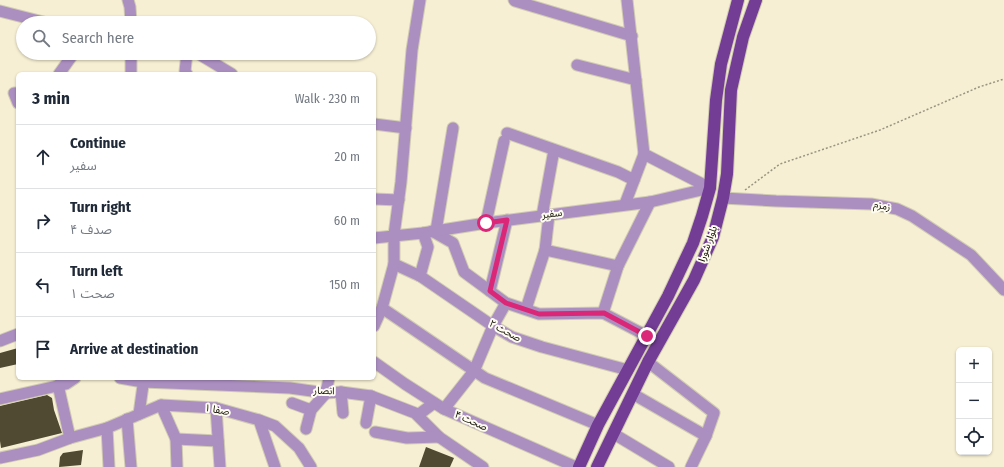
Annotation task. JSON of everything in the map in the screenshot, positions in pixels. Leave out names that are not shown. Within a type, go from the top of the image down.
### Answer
[{"type":"main road","name":"بلوار شورا","points":[[578,467],[598,425],[668,296],[692,243],[702,216],[710,188],[716,100],[721,64],[738,0]]},
{"type":"main road","name":"بلوار شورا","points":[[597,467],[648,362],[694,280],[728,198],[727,174],[731,90],[743,37],[756,0]]},
{"type":"main road","points":[[647,336],[656,348]]},
{"type":"street","points":[[128,0],[131,16]]},
{"type":"street","points":[[376,322],[382,308],[394,264],[394,235],[399,200],[412,50],[420,0]]},
{"type":"street","points":[[514,0],[632,36]]},
{"type":"street","points":[[625,204],[644,154],[627,0]]},
{"type":"street","points":[[732,0],[734,14]]},
{"type":"street","points":[[0,11],[20,16]]},
{"type":"street","points":[[60,72],[69,60]]},
{"type":"street","points":[[131,60],[131,72]]},
{"type":"street","points":[[186,60],[186,72]]},
{"type":"street","points":[[209,60],[229,72]]},
{"type":"street","points":[[577,66],[636,80]]},
{"type":"street","points":[[376,124],[406,128]]},
{"type":"street","points":[[420,276],[428,247],[453,128]]},
{"type":"street","points":[[486,223],[505,137],[554,150],[618,172],[634,180]]},
{"type":"street","points":[[526,310],[545,250],[546,215],[554,150]]},
{"type":"street","points":[[644,154],[710,188]]},
{"type":"street","name":"سفیر","points":[[376,238],[430,232],[507,220],[650,202],[710,188]]},
{"type":"street","name":"زمزم","points":[[728,198],[871,204],[897,209],[912,216],[970,255],[1004,290]]},
{"type":"street","points":[[376,199],[399,200]]},
{"type":"street","points":[[604,313],[618,266],[650,202]]},
{"type":"street","points":[[490,291],[507,220]]},
{"type":"street","points":[[430,232],[453,243],[464,272],[506,303],[539,314],[604,313],[647,336]]},
{"type":"street","points":[[545,250],[618,266]]},
{"type":"street","name":"صحت ۲","points":[[394,264],[420,276],[512,337],[542,347],[628,370]]},
{"type":"street","points":[[418,415],[439,406],[474,371],[506,303]]},
{"type":"street","points":[[382,308],[485,378],[598,425]]},
{"type":"street","points":[[0,341],[16,335]]},
{"type":"street","points":[[648,362],[714,412],[706,436],[691,467]]},
{"type":"street","name":"صحت ۴","points":[[376,363],[439,406],[578,467]]},
{"type":"street","points":[[0,399],[66,384],[72,380]]},
{"type":"street","points":[[139,414],[144,380]]},
{"type":"street","name":"انصار","points":[[144,380],[290,383],[326,393],[341,392],[371,396],[418,415],[439,437],[482,467]]},
{"type":"street","points":[[306,429],[311,410],[326,393],[329,380]]},
{"type":"street","points":[[58,386],[70,438]]},
{"type":"street","points":[[341,392],[343,413]]},
{"type":"street","points":[[633,394],[706,436]]},
{"type":"street","points":[[366,423],[371,396]]},
{"type":"street","points":[[292,403],[311,410]]},
{"type":"street","points":[[161,405],[176,439],[177,467]]},
{"type":"street","name":"صفا ۱","points":[[0,458],[38,450],[70,438],[107,428],[161,405],[216,408],[275,426],[299,448],[311,467]]},
{"type":"street","points":[[216,408],[220,467]]},
{"type":"street","points":[[127,419],[131,467]]},
{"type":"street","points":[[259,420],[275,467]]},
{"type":"street","points":[[107,428],[108,467]]},
{"type":"street","points":[[375,432],[407,438],[439,437]]},
{"type":"street","points":[[614,434],[669,467]]},
{"type":"street","points":[[176,439],[218,441]]},
{"type":"path","points":[[745,190],[780,164],[880,130],[979,87],[1004,79]]},
{"type":"building","points":[[16,349],[16,364],[0,368],[0,353]]},
{"type":"building","points":[[47,395],[52,398],[54,410],[62,433],[1,448],[0,406]]},
{"type":"building","points":[[426,447],[454,458],[450,467],[419,467]]},
{"type":"building","points":[[83,450],[81,465],[59,467],[60,457],[63,453]]},
{"type":"route","points":[[486,223],[507,220],[490,291],[506,303],[539,314],[604,313],[647,336]]}]
